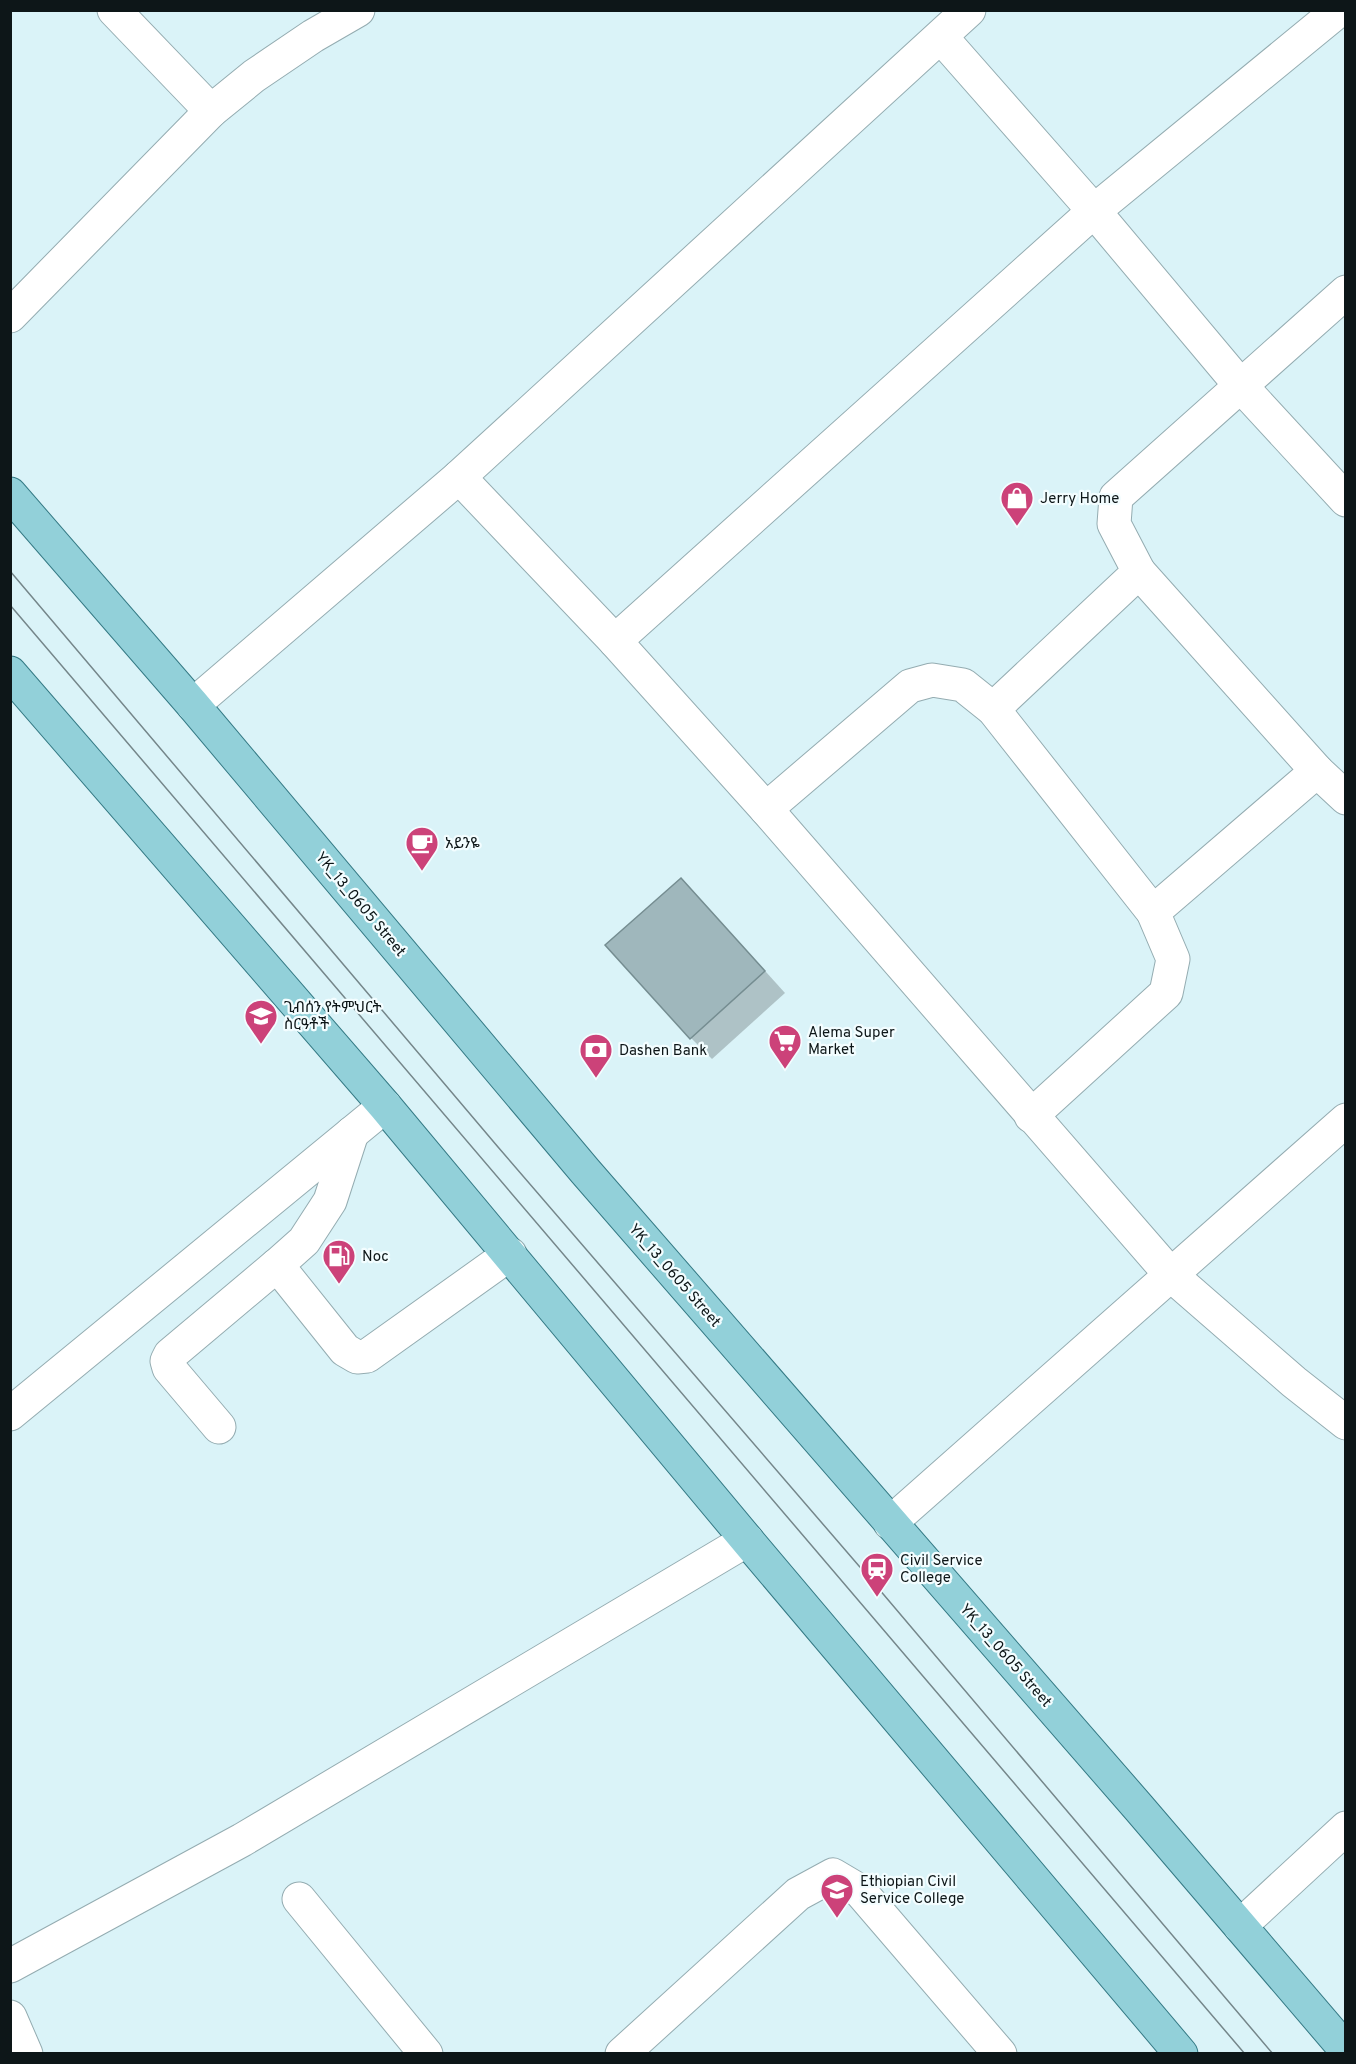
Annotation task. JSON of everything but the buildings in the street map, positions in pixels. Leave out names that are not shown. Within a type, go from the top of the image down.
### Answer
[{"type":"main road","name":"YK_13_0605 Street","points":[[10,494],[193,705],[585,1171],[1346,2050]]},
{"type":"main road","points":[[10,673],[385,1106],[747,1540],[1181,2054]]},
{"type":"street","points":[[114,10],[211,111]]},
{"type":"street","points":[[10,316],[211,111],[254,76],[313,36],[358,10]]},
{"type":"street","points":[[193,705],[459,477],[969,10]]},
{"type":"street","points":[[615,642],[1094,211],[1339,10]]},
{"type":"street","points":[[941,37],[1094,211],[1240,385],[1346,500]]},
{"type":"street","points":[[1346,291],[1116,497],[1114,524],[1139,572],[1317,771],[1346,798]]},
{"type":"street","points":[[459,477],[615,642],[766,809],[1171,1275],[1294,1382],[1344,1417]]},
{"type":"street","points":[[993,709],[1139,572]]},
{"type":"street","points":[[766,809],[910,686],[932,680],[963,685],[993,709],[1153,912],[1173,959],[1166,993],[1031,1116]]},
{"type":"street","points":[[1153,912],[1317,771]]},
{"type":"street","points":[[10,1414],[385,1106]]},
{"type":"street","points":[[890,1523],[1346,1120]]},
{"type":"street","points":[[219,1427],[168,1368],[167,1361],[170,1355],[304,1241],[330,1201],[352,1133]]},
{"type":"street","points":[[278,1264],[345,1350],[357,1357],[367,1356],[510,1254]]},
{"type":"street","points":[[10,1966],[242,1840],[747,1540]]},
{"type":"street","points":[[1240,1926],[1346,1828]]},
{"type":"street","points":[[622,2054],[798,1894],[833,1875],[860,1891],[1000,2054]]},
{"type":"street","points":[[299,1899],[426,2054]]},
{"type":"street","points":[[10,2017],[26,2054]]},
{"type":"tram line","points":[[10,571],[498,1147],[884,1595],[1273,2054]]},
{"type":"tram line","points":[[10,605],[1245,2054]]},
{"type":"place","name":"Jerry Home","points":[[1017,527]]},
{"type":"place","name":"አይንዬ","points":[[422,872]]},
{"type":"place","name":"ጊብሰን የትምህርት ስርዓቶች","points":[[261,1045]]},
{"type":"place","name":"Alema Super Market","points":[[785,1070]]},
{"type":"place","name":"Dashen Bank","points":[[596,1079]]},
{"type":"place","name":"Noc","points":[[339,1285]]},
{"type":"place","name":"Civil Service College","points":[[877,1598]]},
{"type":"place","name":"Ethiopian Civil Service College","points":[[837,1919]]}]
